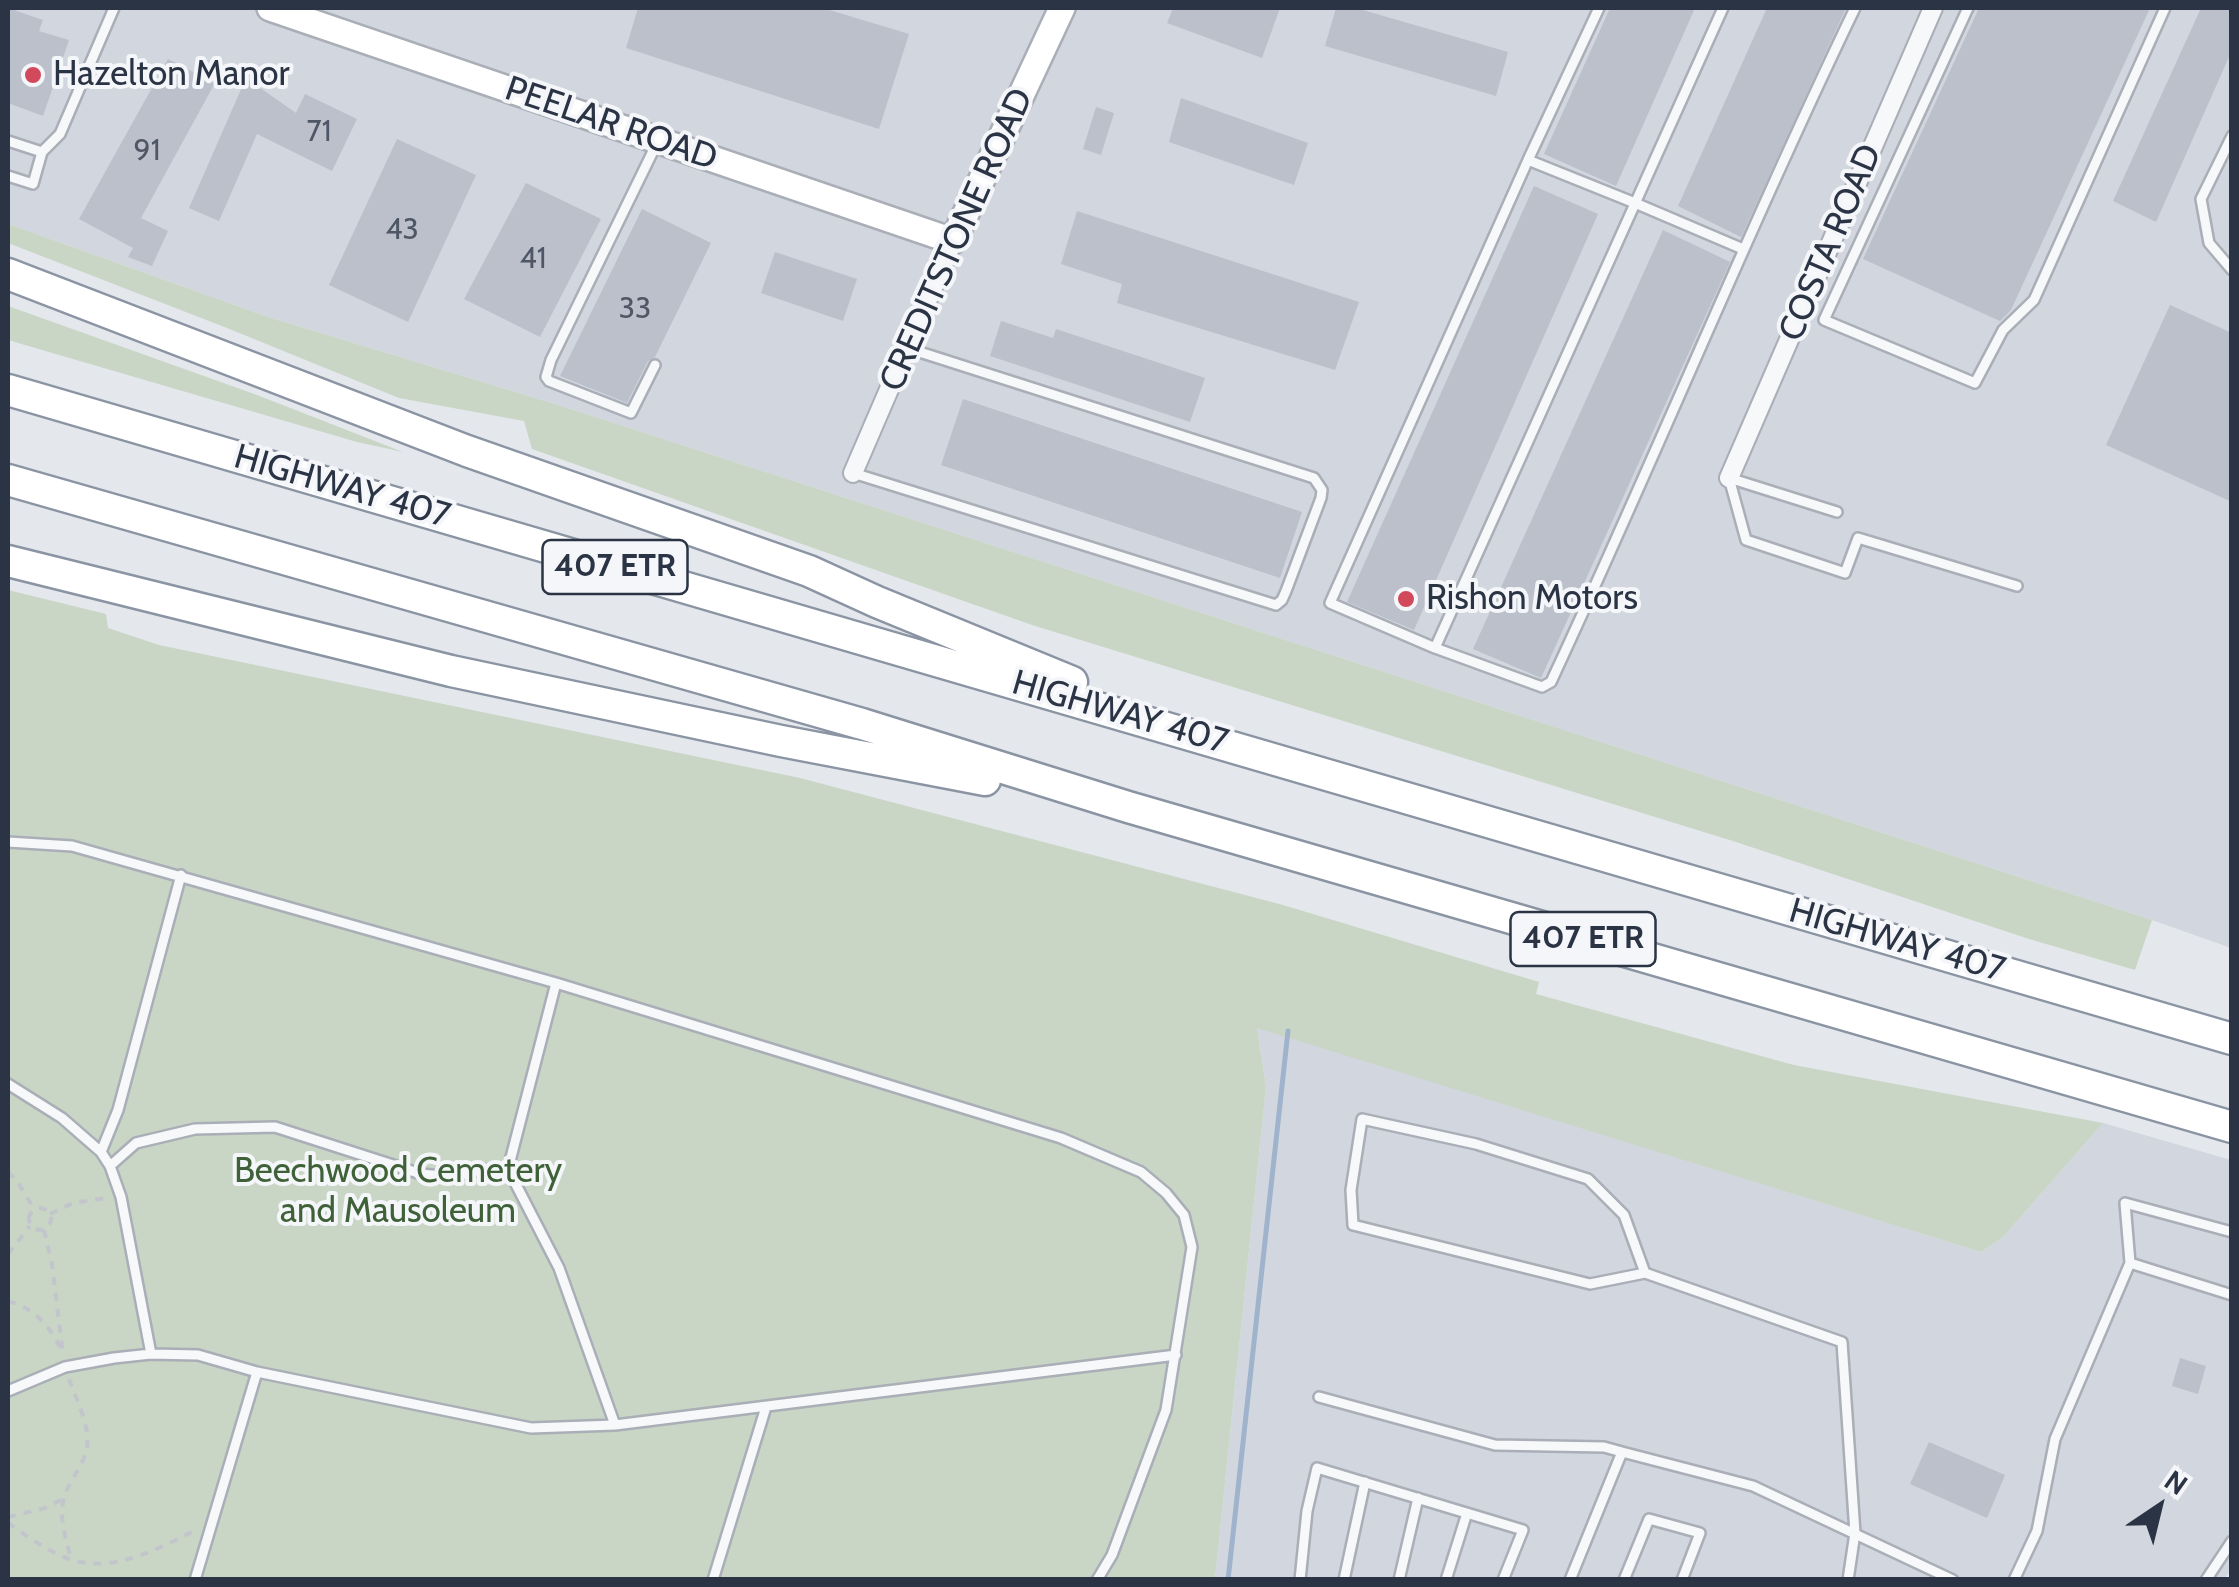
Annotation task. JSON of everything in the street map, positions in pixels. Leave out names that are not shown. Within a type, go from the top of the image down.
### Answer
[{"type":"highway","points":[[8,274],[467,451],[809,570],[877,602],[1223,744]]},
{"type":"highway","name":"HIGHWAY 407","points":[[8,390],[2232,1039]]},
{"type":"highway","name":"407 ETR","points":[[8,480],[862,724],[1128,807],[2232,1127]]},
{"type":"highway","points":[[8,550],[132,590]]},
{"type":"highway","points":[[8,561],[451,671],[763,737],[1128,807]]},
{"type":"street","name":"PEELAR ROAD","points":[[270,8],[953,241]]},
{"type":"street","name":"CREDITSTONE ROAD","points":[[853,473],[953,241],[1062,8]]},
{"type":"street","name":"COSTA ROAD","points":[[1728,478],[1933,8]]},
{"type":"lane","points":[[8,176],[34,184],[42,152],[60,134],[114,8]]},
{"type":"lane","points":[[1599,8],[1330,603],[1435,648],[1542,687],[1550,682],[1855,8]]},
{"type":"lane","points":[[1435,648],[1723,8]]},
{"type":"lane","points":[[1968,8],[1824,320],[1976,383],[2003,330],[2034,300],[2165,8]]},
{"type":"lane","points":[[2232,136],[2201,199],[2210,243],[2232,270]]},
{"type":"lane","points":[[8,140],[42,152]]},
{"type":"lane","points":[[655,365],[630,412],[546,377],[658,140]]},
{"type":"lane","points":[[1528,160],[1743,250]]},
{"type":"lane","points":[[853,473],[1276,604],[1286,591],[1321,498],[1322,490],[1314,478],[907,348]]},
{"type":"lane","points":[[1728,478],[1837,512]]},
{"type":"lane","points":[[1728,478],[1746,540],[1845,573],[1858,538],[2018,586]]},
{"type":"lane","points":[[8,842],[72,846],[556,983],[1061,1138],[1141,1172],[1184,1215],[1192,1247],[1166,1410],[1112,1555],[1098,1580]]},
{"type":"lane","points":[[102,1152],[118,1110],[181,875]]},
{"type":"lane","points":[[556,983],[508,1169],[559,1268],[614,1425]]},
{"type":"lane","points":[[8,1084],[62,1118],[102,1152],[110,1166],[120,1197],[151,1354]]},
{"type":"lane","points":[[1644,1273],[1624,1214],[1588,1179],[1476,1144],[1362,1119],[1351,1190],[1353,1225],[1590,1284],[1644,1273],[1842,1342],[1855,1533],[1848,1580]]},
{"type":"lane","points":[[110,1166],[136,1143],[195,1129],[275,1128],[421,1174],[452,1176],[508,1169]]},
{"type":"lane","points":[[2014,1580],[2037,1531],[2055,1439],[2130,1263],[2125,1203],[2232,1232]]},
{"type":"lane","points":[[2130,1263],[2232,1295]]},
{"type":"lane","points":[[8,1391],[66,1367],[151,1354],[198,1355],[257,1372],[531,1428],[614,1425],[1176,1356]]},
{"type":"lane","points":[[194,1580],[257,1372]]},
{"type":"lane","points":[[1319,1397],[1496,1445],[1604,1447],[1753,1486],[1953,1580]]},
{"type":"lane","points":[[712,1580],[766,1407]]},
{"type":"lane","points":[[1570,1580],[1622,1452]]},
{"type":"lane","points":[[1300,1580],[1306,1511],[1317,1468],[1522,1530],[1503,1580]]},
{"type":"lane","points":[[1344,1580],[1365,1482]]},
{"type":"lane","points":[[1400,1580],[1418,1498]]},
{"type":"lane","points":[[1446,1580],[1467,1514]]},
{"type":"lane","points":[[1624,1580],[1649,1519],[1700,1533],[1682,1580]]},
{"type":"lane","points":[[2206,1580],[2232,1541]]},
{"type":"path","points":[[8,1172],[34,1209]]},
{"type":"path","points":[[50,1214],[73,1203],[120,1197]]},
{"type":"path","points":[[8,1254],[30,1226],[29,1215],[34,1209],[41,1208],[50,1214]]},
{"type":"path","points":[[30,1226],[44,1230],[50,1225],[50,1214]]},
{"type":"path","points":[[44,1230],[63,1355],[86,1429],[87,1446],[82,1462],[63,1499],[62,1520],[71,1560]]},
{"type":"path","points":[[8,1301],[43,1320],[63,1355]]},
{"type":"path","points":[[8,1520],[63,1499]]},
{"type":"path","points":[[8,1520],[43,1546],[71,1560],[108,1564],[148,1554],[214,1521]]},
{"type":"shaded area","points":[[8,8],[2231,8],[2231,948],[555,404],[268,317],[8,224]]},
{"type":"shaded area","points":[[1257,1027],[1981,1252],[2003,1237],[2103,1123],[2231,1160],[2232,1569],[2224,1579],[1215,1580],[1266,1086]]},
{"type":"green space","points":[[8,224],[268,317],[555,404],[2152,920],[2135,970],[1733,841],[1032,625],[532,449],[524,421],[399,398],[8,243]]},
{"type":"green space","points":[[8,306],[257,395],[403,452],[8,340]]},
{"type":"green space","name":"Beechwood Cemetery and Mausoleum","points":[[8,590],[106,614],[108,628],[159,645],[800,778],[1283,905],[1539,982],[1536,994],[1794,1065],[2103,1123],[2003,1237],[1981,1252],[1257,1028],[1266,1086],[1215,1579],[8,1580]]},
{"type":"building","name":"Hazelton Manor","points":[[8,8],[43,20],[39,31],[69,40],[43,116],[8,103]]},
{"type":"building","points":[[638,8],[823,8],[909,34],[879,129],[626,48]]},
{"type":"building","points":[[1173,8],[1280,8],[1262,58],[1167,23]]},
{"type":"building","points":[[1336,8],[1356,8],[1508,52],[1496,96],[1325,46]]},
{"type":"building","points":[[1610,8],[1695,8],[1616,186],[1544,154]]},
{"type":"building","points":[[1767,8],[1846,8],[1741,237],[1678,206]]},
{"type":"building","points":[[1979,8],[2150,8],[2011,310],[2000,321],[1863,259]]},
{"type":"building","points":[[2201,8],[2232,8],[2232,50],[2156,222],[2113,201]]},
{"type":"building","points":[[168,59],[215,83],[141,218],[168,231],[152,266],[128,257],[133,248],[79,219]]},
{"type":"building","points":[[246,78],[296,113],[305,94],[357,119],[332,171],[257,134],[219,221],[189,208]]},
{"type":"building","points":[[1181,98],[1308,143],[1294,185],[1169,142]]},
{"type":"building","points":[[1096,107],[1114,113],[1101,155],[1083,149]]},
{"type":"building","points":[[397,139],[476,175],[408,322],[329,285]]},
{"type":"building","points":[[526,183],[601,219],[540,337],[464,299]]},
{"type":"building","points":[[1534,186],[1598,214],[1414,630],[1347,602]]},
{"type":"building","points":[[642,209],[711,243],[655,357],[648,361],[627,403],[560,376]]},
{"type":"building","points":[[1077,211],[1359,302],[1335,370],[1117,303],[1122,284],[1061,264]]},
{"type":"building","points":[[1663,230],[1730,262],[1541,678],[1473,649]]},
{"type":"building","points":[[775,252],[857,279],[843,321],[761,293]]},
{"type":"building","points":[[2170,305],[2232,333],[2232,502],[2106,445]]},
{"type":"building","points":[[1001,321],[1053,338],[1056,329],[1205,378],[1190,422],[990,356]]},
{"type":"building","points":[[963,399],[1302,512],[1280,578],[941,465]]},
{"type":"building","points":[[2180,1358],[2206,1366],[2198,1394],[2172,1386]]},
{"type":"building","points":[[1929,1442],[2005,1475],[1987,1518],[1910,1484]]},
{"type":"waterway","points":[[1228,1580],[1288,1031]]},
{"type":"place","name":"Hazelton Manor","points":[[33,75]]},
{"type":"place","name":"Rishon Motors","points":[[1406,599]]}]
